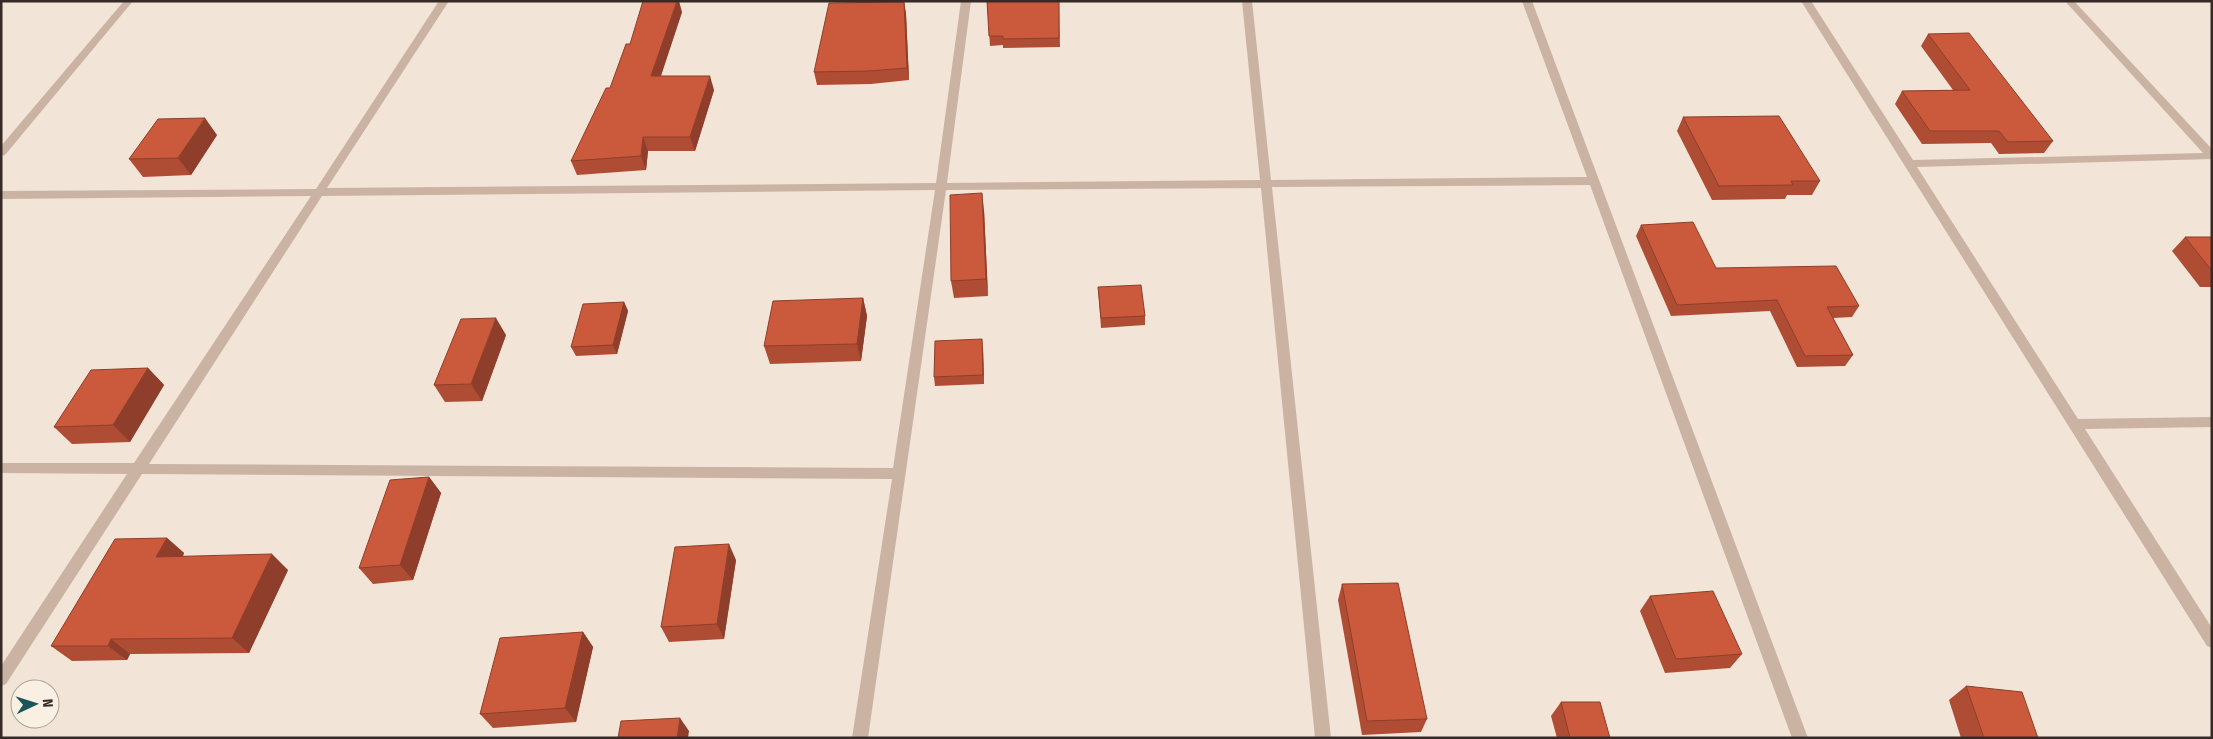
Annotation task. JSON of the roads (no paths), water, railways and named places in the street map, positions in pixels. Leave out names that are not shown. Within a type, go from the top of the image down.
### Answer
[{"type":"street","points":[[1,153],[129,1]]},
{"type":"street","points":[[1,679],[444,1]]},
{"type":"street","points":[[860,738],[942,186],[966,1]]},
{"type":"street","points":[[1247,1],[1323,738]]},
{"type":"street","points":[[1527,1],[1800,738]]},
{"type":"street","points":[[1806,1],[2212,641]]},
{"type":"street","points":[[2069,1],[2212,156]]},
{"type":"street","points":[[1909,164],[2212,156]]},
{"type":"street","points":[[1,195],[1594,181]]},
{"type":"street","points":[[2074,424],[2212,422]]},
{"type":"street","points":[[1,468],[899,474]]}]
